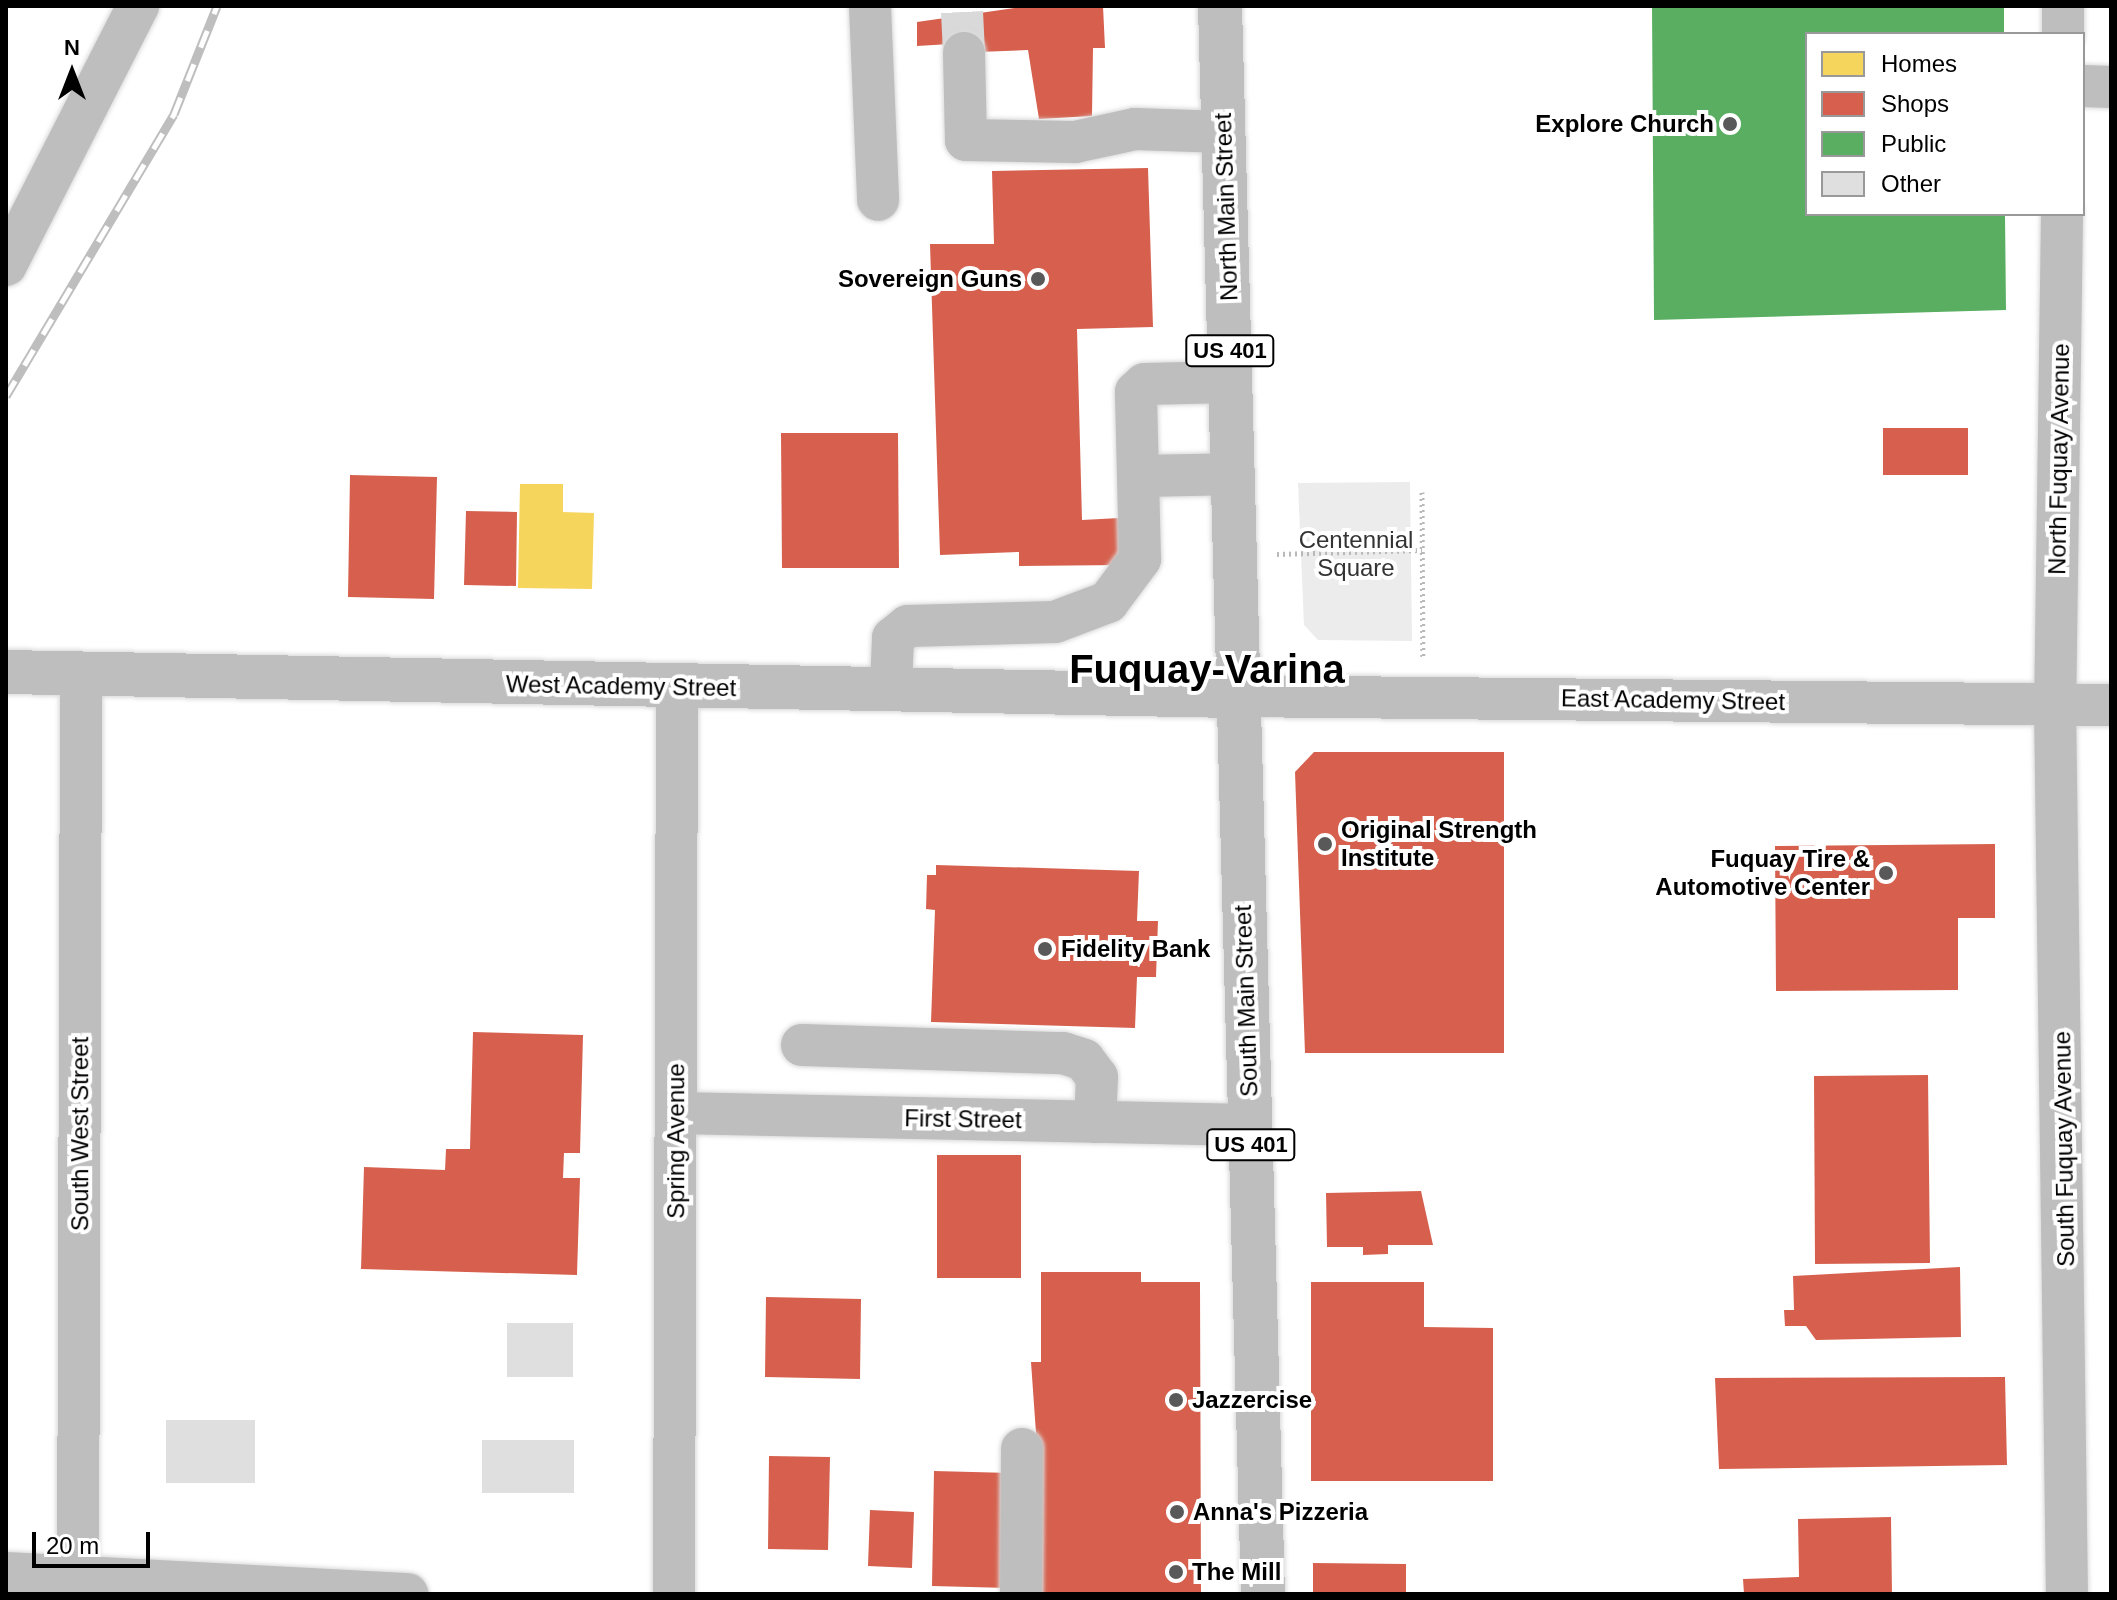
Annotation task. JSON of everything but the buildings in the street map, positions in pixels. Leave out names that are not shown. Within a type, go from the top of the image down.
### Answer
[{"type":"main road","name":"North Main Street","points":[[1220,6],[1235,696]]},
{"type":"main road","name":"West Academy Street","points":[[6,672],[677,688],[891,688],[1235,696]]},
{"type":"main road","name":"South Main Street","points":[[1235,696],[1263,1594]]},
{"type":"street","points":[[6,265],[138,6]]},
{"type":"street","points":[[870,6],[878,200]]},
{"type":"street","points":[[2063,6],[2063,32]]},
{"type":"street","points":[[964,53],[966,140],[1075,142],[1135,129],[1224,132]]},
{"type":"street","points":[[2085,86],[2111,87]]},
{"type":"street","name":"North Fuquay Avenue","points":[[2055,704],[2062,216]]},
{"type":"street","points":[[891,688],[893,638],[908,626],[1055,622],[1108,602],[1140,559],[1136,392],[1145,384],[1230,382]]},
{"type":"street","points":[[1139,476],[1231,474]]},
{"type":"street","name":"South West Street","points":[[78,1584],[81,674]]},
{"type":"street","name":"Spring Avenue","points":[[674,1594],[677,688]]},
{"type":"street","name":"East Academy Street","points":[[1235,696],[1424,694],[2111,705]]},
{"type":"street","name":"South Fuquay Avenue","points":[[2055,704],[2067,1594]]},
{"type":"street","points":[[802,1045],[1063,1053],[1084,1060],[1097,1077],[1095,1122]]},
{"type":"street","name":"First Street","points":[[676,1113],[1250,1125]]},
{"type":"street","points":[[1021,1594],[1022,1449]]},
{"type":"street","points":[[6,1573],[78,1584],[407,1594]]},
{"type":"path","points":[[1422,492],[1424,694]]},
{"type":"path","points":[[1232,555],[1422,550]]},
{"type":"green space","name":"Centennial Square","points":[[1410,482],[1412,641],[1318,640],[1304,625],[1298,483]]},
{"type":"tunnel","points":[[962,12],[964,53]]},
{"type":"railway","points":[[6,396],[174,114],[217,6]]},
{"type":"place","name":"Explore Church","points":[[1730,124]]},
{"type":"place","name":"Sovereign Guns","points":[[1038,279]]},
{"type":"place","name":"Original Strength Institute","points":[[1325,844]]},
{"type":"place","name":"Fuquay Tire & Automotive Center","points":[[1886,873]]},
{"type":"place","name":"Fidelity Bank","points":[[1045,949]]},
{"type":"place","name":"Jazzercise","points":[[1176,1400]]},
{"type":"place","name":"Anna's Pizzeria","points":[[1177,1512]]},
{"type":"place","name":"The Mill","points":[[1176,1572]]},
{"type":"district","name":"Fuquay-Varina","points":[[1207,669]]}]
